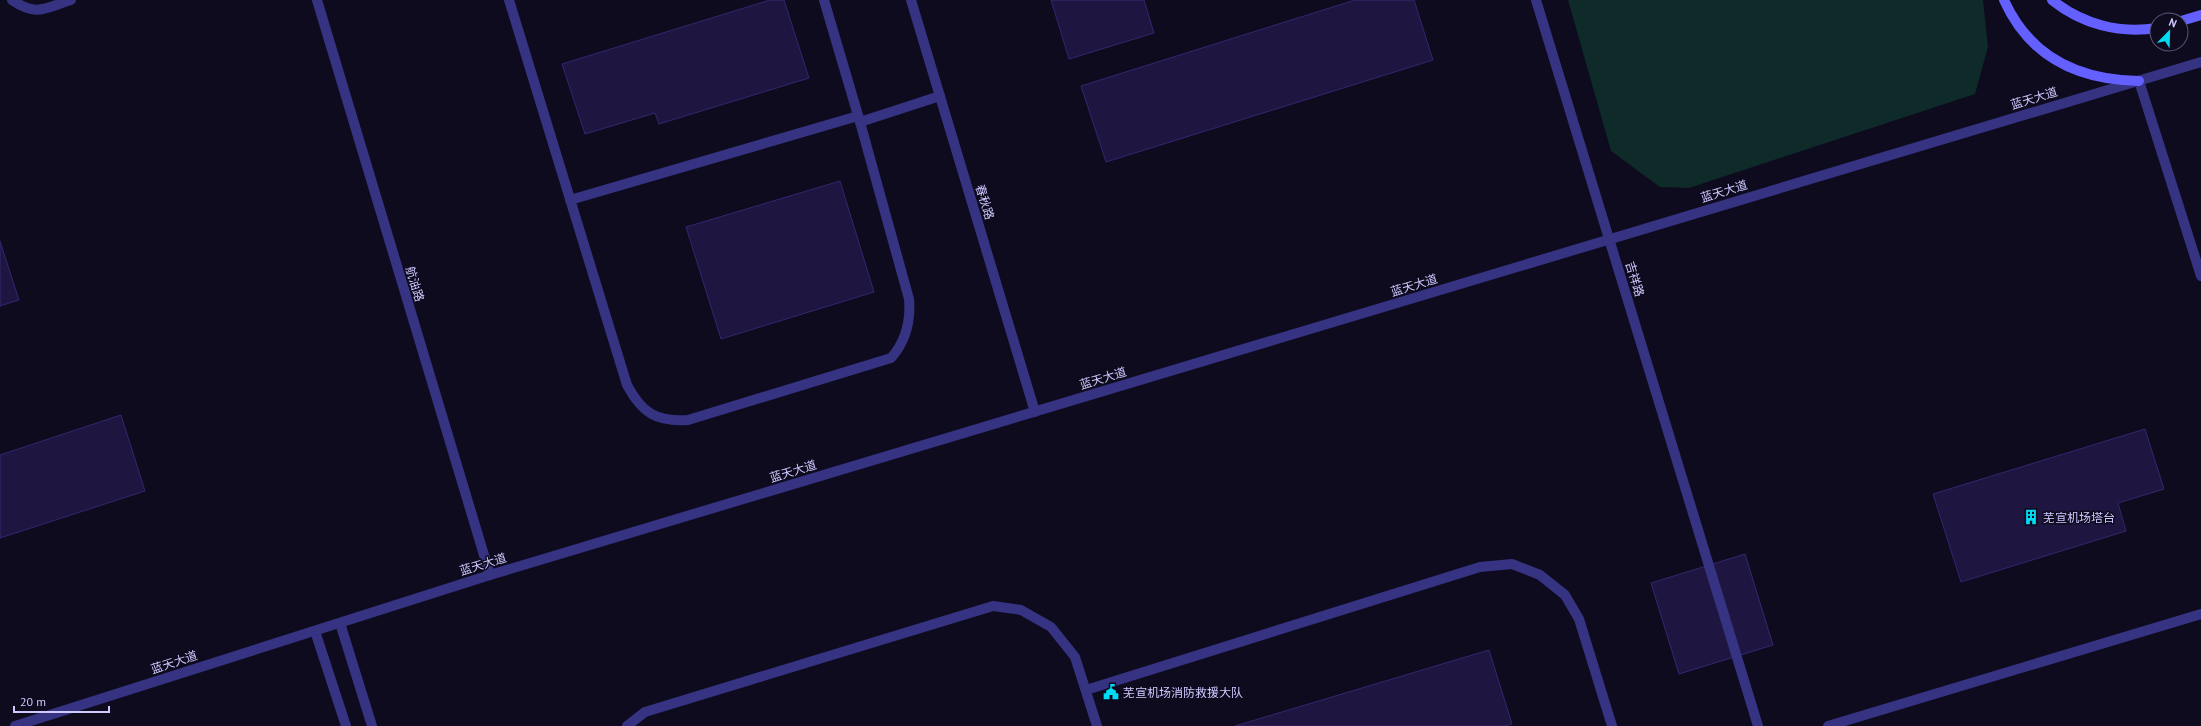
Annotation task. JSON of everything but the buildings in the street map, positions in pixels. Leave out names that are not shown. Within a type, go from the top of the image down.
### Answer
[{"type":"main road","points":[[2004,0],[2010,13],[2024,34],[2042,51],[2064,66],[2101,78],[2113,80],[2139,80]]},
{"type":"main road","points":[[2052,0],[2082,19],[2106,27],[2130,30],[2149,29]]},
{"type":"main road","points":[[2189,19],[2201,15]]},
{"type":"street","points":[[12,0],[26,9],[39,10],[71,0]]},
{"type":"street","name":"航油路","points":[[316,0],[490,576]]},
{"type":"street","points":[[509,0],[630,392],[634,399],[648,413],[669,421],[688,420],[891,358],[900,348],[911,316],[909,299],[824,0]]},
{"type":"street","name":"春秋路","points":[[911,0],[1035,412]]},
{"type":"street","name":"吉祥路","points":[[1536,0],[1758,726]]},
{"type":"street","name":"蓝天大道","points":[[15,726],[490,576],[2201,62]]},
{"type":"street","points":[[2139,80],[2201,276]]},
{"type":"street","points":[[570,200],[940,96]]},
{"type":"street","points":[[1086,690],[1480,567],[1512,564],[1540,575],[1565,595],[1579,619],[1612,726]]},
{"type":"street","points":[[627,726],[645,712],[993,606],[1021,610],[1051,627],[1075,657],[1097,726]]},
{"type":"street","points":[[1828,726],[2201,614]]},
{"type":"street","points":[[340,623],[372,726]]},
{"type":"street","points":[[316,631],[346,726]]},
{"type":"green space","points":[[1568,0],[1983,0],[1988,47],[1975,94],[1689,188],[1660,187],[1611,151]]},
{"type":"place","name":"芜宣机场塔台","points":[[2031,517]]},
{"type":"place","name":"芜宣机场消防救援大队","points":[[1111,692]]}]
